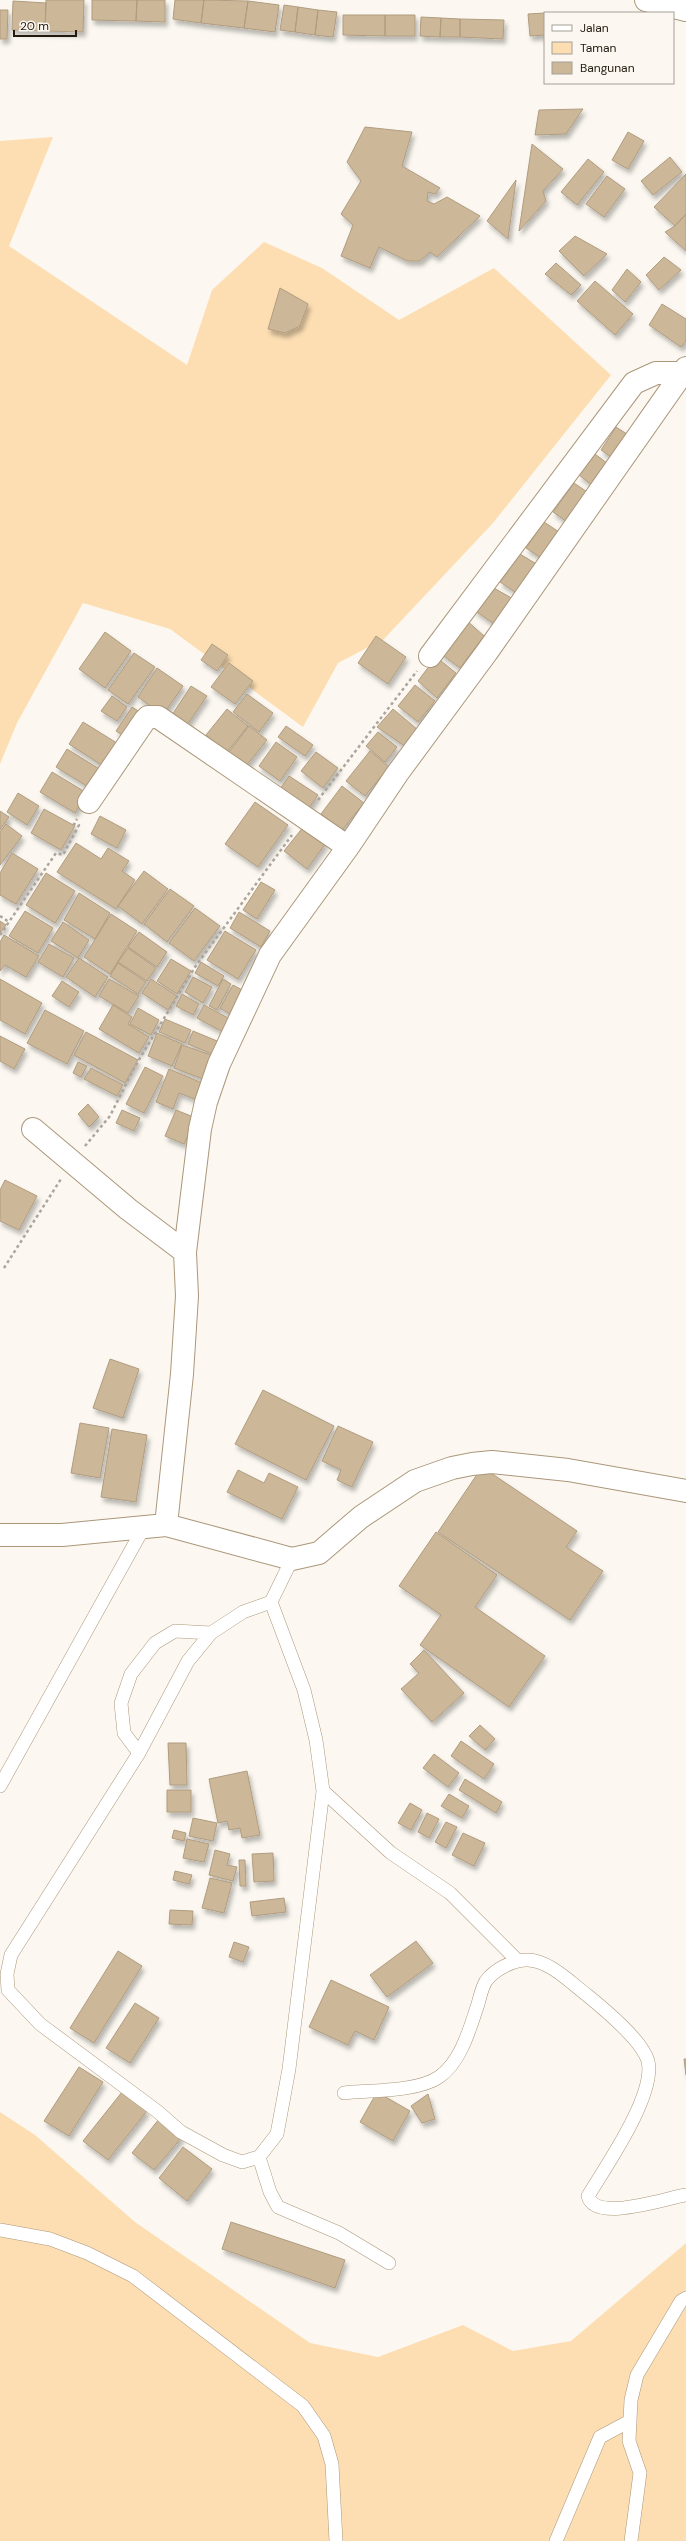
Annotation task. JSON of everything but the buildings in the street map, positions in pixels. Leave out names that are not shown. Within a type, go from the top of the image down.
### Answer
[{"type":"street","points":[[646,0],[686,10]]},
{"type":"street","points":[[430,656],[634,383],[656,373],[684,371]]},
{"type":"street","points":[[166,1525],[182,1374],[187,1296],[185,1252],[200,1128],[206,1102],[219,1064],[270,955],[348,847],[397,774],[487,652],[684,371]]},
{"type":"street","points":[[89,802],[145,720],[153,716],[163,719],[348,847]]},
{"type":"street","points":[[33,1129],[71,1162],[185,1252]]},
{"type":"street","points":[[0,1535],[62,1535],[166,1525],[292,1559],[319,1553],[361,1517],[415,1481],[452,1468],[472,1464],[492,1462],[568,1470],[686,1491]]},
{"type":"lane","points":[[0,1786],[144,1527]]},
{"type":"lane","points":[[271,1602],[304,1690],[314,1734],[324,1791],[289,2069],[278,2134],[259,2157],[242,2162],[223,2155],[181,2132],[157,2111],[40,2024],[8,1990],[7,1974],[11,1955],[139,1753],[188,1661],[211,1633],[243,1612],[271,1602],[292,1559]]},
{"type":"lane","points":[[139,1753],[124,1733],[121,1703],[131,1674],[155,1643],[175,1631],[211,1633]]},
{"type":"lane","points":[[324,1791],[391,1853],[450,1893],[518,1961]]},
{"type":"lane","points":[[344,2093],[399,2088],[438,2078],[450,2066],[462,2045],[486,1981],[499,1970],[518,1961],[535,1961],[571,1983],[602,2008],[642,2048],[650,2073],[645,2090],[626,2132],[588,2196],[589,2202],[597,2208],[619,2209],[686,2194]]},
{"type":"lane","points":[[259,2157],[270,2192],[278,2207],[339,2232],[389,2263]]},
{"type":"lane","points":[[0,2230],[50,2239],[87,2253],[133,2276],[303,2406],[324,2436],[332,2464],[336,2541]]},
{"type":"lane","points":[[632,2541],[640,2473],[629,2442],[630,2400],[636,2375],[681,2301],[686,2298]]},
{"type":"lane","points":[[556,2541],[600,2437],[630,2421]]},
{"type":"path","points":[[4,1268],[41,1212],[71,1162],[110,1116],[134,1068],[195,967],[305,817],[430,656]]},
{"type":"path","points":[[0,935],[56,853],[63,855],[79,825],[74,824],[89,802]]},
{"type":"path","points":[[0,916],[9,922]]},
{"type":"green space","points":[[53,137],[9,246],[187,365],[212,290],[264,242],[322,268],[399,320],[494,268],[611,375],[493,523],[384,639],[338,663],[303,727],[170,629],[83,603],[17,723],[0,764],[0,141]]},
{"type":"green space","points":[[0,2112],[35,2135],[135,2222],[310,2343],[378,2357],[463,2325],[513,2351],[571,2341],[686,2243],[686,2541],[0,2541]]}]
